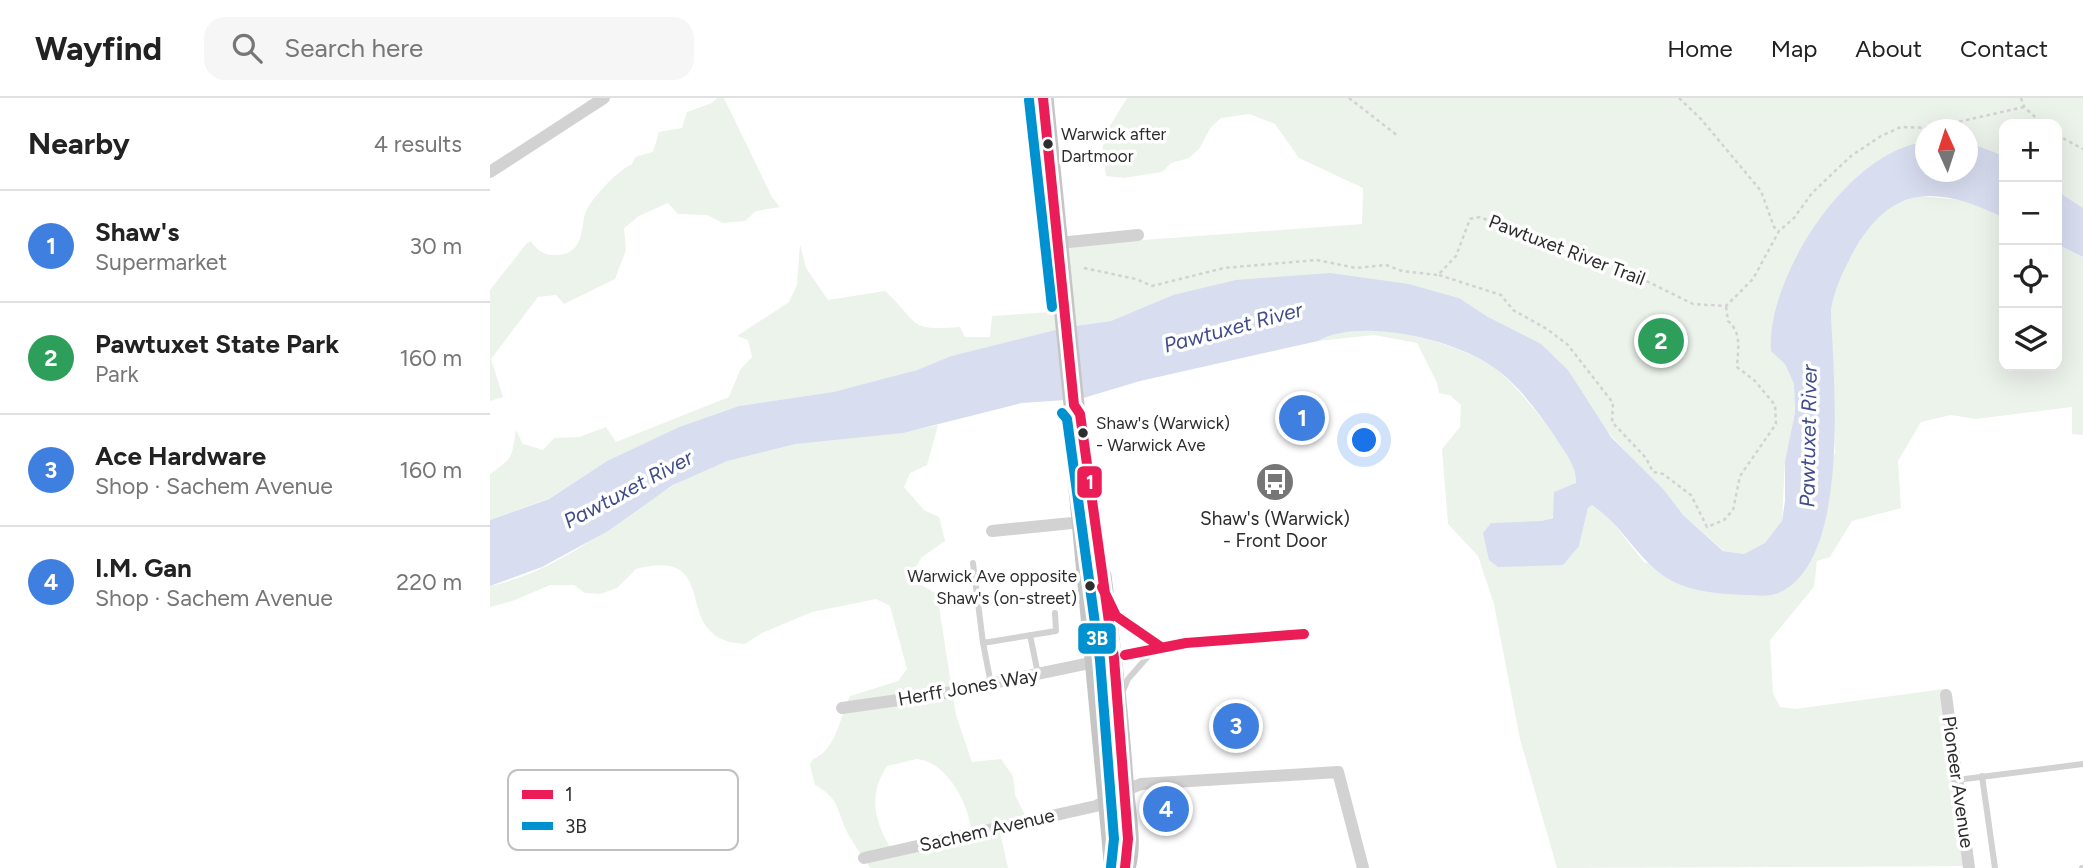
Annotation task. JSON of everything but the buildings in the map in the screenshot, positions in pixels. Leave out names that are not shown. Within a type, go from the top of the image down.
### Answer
[{"type":"main road","points":[[1043,98],[1067,313],[1074,403],[1072,415],[1082,522],[1104,661],[1116,795],[1128,839],[1125,868]]},
{"type":"main road","points":[[1074,403],[1080,414],[1104,600],[1104,661],[1118,704],[1114,860],[1118,868]]},
{"type":"street","points":[[490,172],[604,98]]},
{"type":"street","points":[[1059,243],[1138,235]]},
{"type":"street","points":[[992,531],[1082,522]]},
{"type":"street","name":"Herff Jones Way","points":[[842,708],[991,684],[1161,647],[1304,634]]},
{"type":"street","name":"Pioneer Avenue","points":[[1946,695],[1969,868]]},
{"type":"street","name":"Sachem Avenue","points":[[864,858],[1096,806],[1141,784],[1338,772],[1363,868]]},
{"type":"lane","points":[[973,563],[991,684]]},
{"type":"lane","points":[[1104,600],[1119,620],[1161,647],[1144,659],[1128,679],[1118,704]]},
{"type":"lane","points":[[983,643],[1056,631],[1055,613]]},
{"type":"lane","points":[[1030,635],[1038,674]]},
{"type":"lane","points":[[1957,780],[2083,764]]},
{"type":"lane","points":[[1982,776],[1995,868]]},
{"type":"path","points":[[1349,98],[1398,136]]},
{"type":"path","points":[[1679,98],[1701,119],[1761,191],[1774,226],[1779,231]]},
{"type":"path","points":[[2021,98],[2024,107],[2037,119]]},
{"type":"path","points":[[1084,268],[1136,279],[1152,286],[1224,268],[1317,260],[1356,268],[1386,265],[1402,271],[1438,275],[1501,295],[1513,310],[1568,345],[1613,403],[1612,422],[1646,458],[1653,472],[1663,474],[1691,495],[1707,527],[1724,520],[1733,510],[1740,476],[1776,424],[1775,405],[1755,381],[1737,367],[1739,339],[1736,328],[1728,321],[1726,306],[1753,279],[1779,231],[1844,162],[1895,129],[1931,128],[1966,117],[2008,113],[2024,107]]},
{"type":"path","points":[[2062,138],[2083,149]]},
{"type":"path","name":"Pawtuxet River Trail","points":[[1438,275],[1456,256],[1466,224],[1480,216],[1530,238],[1618,267],[1693,304],[1726,306]]},
{"type":"shaded area","points":[[717,98],[724,98],[772,197],[780,207],[756,211],[745,221],[723,223],[707,215],[678,214],[668,203],[639,216],[624,228],[626,250],[615,279],[564,304],[556,295],[538,297],[491,359],[503,397],[490,401],[490,290],[531,241],[540,251],[550,255],[564,254],[572,250],[580,238],[587,209],[607,184],[632,164],[635,157],[653,152],[659,132],[682,128],[687,112],[712,103]]},
{"type":"shaded area","points":[[1127,98],[2083,98],[2083,208],[2062,194],[2062,119],[1999,119],[1999,154],[1978,146],[1978,119],[1915,119],[1915,143],[1785,364],[1794,384],[1795,412],[1785,461],[1782,522],[1765,544],[1744,554],[1724,551],[1683,515],[1597,420],[1568,370],[1459,298],[1409,284],[1361,282],[1173,295],[1111,321],[1067,327],[951,356],[917,370],[833,392],[739,406],[679,427],[607,461],[550,498],[490,520],[490,474],[510,457],[516,430],[523,444],[543,450],[554,438],[579,437],[606,427],[616,442],[729,397],[740,370],[752,357],[748,340],[737,336],[789,302],[797,285],[800,244],[806,268],[828,300],[885,291],[915,323],[930,328],[960,327],[965,337],[990,337],[992,316],[1065,311],[1062,246],[1362,224],[1363,188],[1299,158],[1275,124],[1249,114],[1221,118],[1211,127],[1199,149],[1189,158],[1171,163],[1162,172],[1124,178],[1106,176],[1102,150],[1108,129]]},
{"type":"shaded area","points":[[1920,196],[1970,201],[1999,216],[1999,371],[2062,371],[2062,246],[2083,257],[2083,435],[2072,434],[2072,407],[1975,419],[1951,415],[1921,422],[1898,461],[1901,508],[1852,521],[1830,557],[1817,561],[1814,587],[1770,640],[1773,693],[1780,707],[1795,709],[1944,689],[1948,692],[1969,866],[1557,868],[1520,739],[1494,604],[1478,556],[1448,524],[1442,449],[1460,427],[1461,405],[1450,395],[1439,393],[1437,383],[1417,343],[1374,335],[1318,341],[1336,334],[1358,331],[1406,334],[1475,356],[1492,366],[1513,385],[1565,450],[1577,475],[1563,506],[1549,519],[1529,523],[1491,523],[1579,546],[1588,508],[1592,505],[1606,514],[1644,562],[1775,595],[1835,453],[1831,311],[1838,284],[1849,256],[1865,231],[1885,211]]},
{"type":"shaded area","points":[[938,425],[927,465],[910,473],[904,487],[924,510],[939,517],[945,541],[922,557],[915,568],[923,586],[937,594],[956,715],[972,762],[1001,759],[1013,776],[1015,795],[1027,819],[999,828],[1008,868],[870,868],[848,834],[834,801],[815,785],[810,765],[832,741],[850,696],[898,681],[907,669],[890,606],[876,599],[812,612],[762,633],[745,644],[731,642],[710,631],[702,618],[687,577],[677,569],[661,565],[636,569],[617,588],[600,594],[585,593],[574,585],[550,585],[490,607],[490,586],[539,570],[562,558],[671,487],[710,467],[750,453],[803,442]],"holes":[[[917,759],[928,762],[947,776],[961,797],[971,831],[892,850],[877,819],[875,798],[881,777],[887,766]]]},
{"type":"water","name":"Pawtuxet River","points":[[1915,145],[1915,182],[1978,182],[1978,146],[1999,154],[1999,216],[1957,200],[1936,196],[1917,197],[1899,203],[1882,215],[1866,232],[1851,256],[1836,289],[1831,311],[1835,421],[1828,509],[1817,547],[1801,576],[1776,594],[1760,596],[1717,593],[1689,588],[1672,581],[1650,564],[1613,523],[1592,505],[1588,508],[1579,546],[1563,565],[1498,567],[1489,560],[1483,533],[1491,523],[1542,521],[1553,518],[1554,492],[1576,483],[1569,458],[1526,398],[1493,367],[1476,357],[1432,340],[1382,331],[1336,334],[1318,341],[1140,381],[1080,399],[1022,403],[903,433],[795,444],[727,461],[673,485],[608,531],[542,567],[490,586],[490,520],[549,499],[607,461],[679,427],[739,406],[833,392],[917,370],[951,356],[1067,327],[1111,321],[1173,295],[1236,280],[1330,273],[1409,284],[1459,298],[1488,317],[1541,344],[1568,370],[1611,437],[1664,490],[1683,515],[1723,551],[1744,554],[1765,543],[1782,521],[1785,501],[1785,461],[1795,412],[1794,384],[1785,364],[1771,351],[1773,321],[1782,289],[1797,255],[1817,222],[1841,193],[1868,168],[1896,151]]},
{"type":"water","points":[[2062,194],[2083,208],[2083,257],[2062,246]]},
{"type":"transit line","name":"1","points":[[1043,98],[1074,405],[1080,414],[1114,658],[1128,839],[1125,868]]},
{"type":"transit line","name":"3B","points":[[1029,100],[1052,307]]},
{"type":"transit line","name":"3B","points":[[1062,413],[1067,419],[1100,660],[1114,839],[1111,867]]},
{"type":"transit line","name":"1","points":[[1102,587],[1116,616],[1161,647]]},
{"type":"transit line","name":"1","points":[[1125,655],[1186,643],[1304,634]]},
{"type":"place","name":"Warwick after Dartmoor","points":[[1048,144]]},
{"type":"place","name":"Pawtuxet State Park","points":[[1661,341]]},
{"type":"place","name":"Shaw's","points":[[1302,418]]},
{"type":"place","name":"Shaw's (Warwick) - Warwick Ave","points":[[1083,433]]},
{"type":"place","name":"Shaw's (Warwick) - Front Door","points":[[1275,482]]},
{"type":"place","name":"Warwick Ave opposite Shaw's (on-street)","points":[[1090,586]]},
{"type":"place","name":"Ace Hardware","points":[[1236,726]]},
{"type":"place","name":"I.M. Gan","points":[[1166,809]]}]
